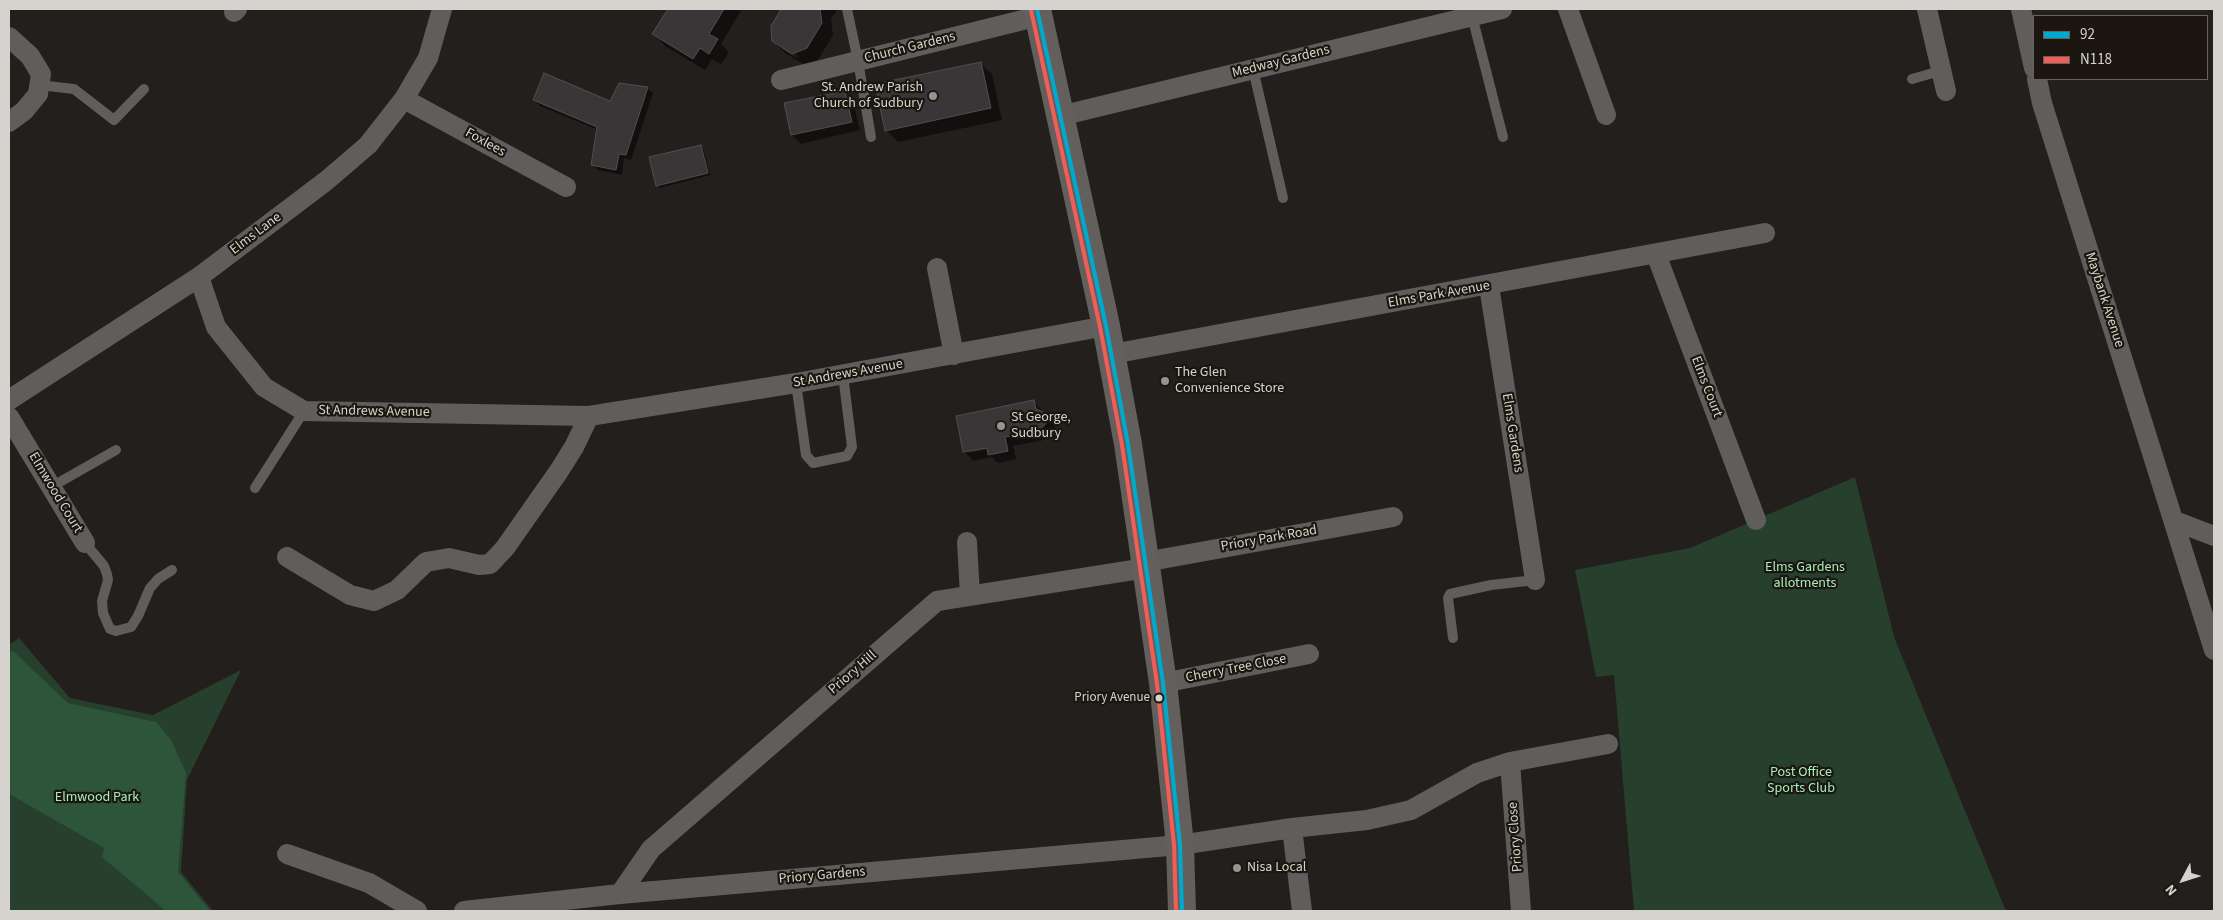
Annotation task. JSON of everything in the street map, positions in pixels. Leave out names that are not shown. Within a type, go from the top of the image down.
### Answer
[{"type":"main road","points":[[1038,13],[1112,354],[1146,565],[1163,683],[1180,845],[1182,911]]},
{"type":"street","name":"Medway Gardens","points":[[1060,116],[1502,9]]},
{"type":"street","points":[[1568,9],[1606,115]]},
{"type":"street","points":[[1927,9],[1946,91]]},
{"type":"street","points":[[2021,9],[2033,63]]},
{"type":"street","name":"Elms Lane","points":[[9,400],[199,278],[326,181],[368,145],[404,99],[428,58],[441,10]]},
{"type":"street","name":"Church Gardens","points":[[781,80],[1038,13]]},
{"type":"street","points":[[9,37],[30,56],[41,74],[38,94],[24,111],[9,122]]},
{"type":"street","name":"Maybank Avenue","points":[[2037,80],[2042,103],[2214,650]]},
{"type":"street","name":"Foxlees","points":[[404,99],[566,187]]},
{"type":"street","name":"Elms Park Avenue","points":[[1112,354],[1489,286],[1765,233]]},
{"type":"street","name":"Elms Court","points":[[1656,254],[1756,520]]},
{"type":"street","points":[[937,268],[954,354]]},
{"type":"street","name":"St Andrews Avenue","points":[[199,278],[216,327],[264,387],[304,411],[589,416],[843,375],[1106,326]]},
{"type":"street","name":"Elms Gardens","points":[[1489,286],[1535,580]]},
{"type":"street","points":[[287,557],[350,595],[374,601],[397,590],[426,562],[449,558],[479,566],[490,564],[505,548],[574,448],[589,416]]},
{"type":"street","name":"Elmwood Court","points":[[9,417],[85,543]]},
{"type":"street","name":"Priory Park Road","points":[[1146,565],[1393,517]]},
{"type":"street","points":[[2175,521],[2214,536]]},
{"type":"street","points":[[967,542],[970,595]]},
{"type":"street","name":"Priory Hill","points":[[620,894],[651,849],[938,601],[1146,565]]},
{"type":"street","name":"Cherry Tree Close","points":[[1163,683],[1309,654]]},
{"type":"street","points":[[1180,845],[1292,828],[1367,820],[1411,810],[1477,773],[1510,762],[1608,744]]},
{"type":"street","name":"Priory Close","points":[[1510,762],[1521,911]]},
{"type":"street","points":[[1292,828],[1302,911]]},
{"type":"street","name":"Priory Gardens","points":[[464,911],[620,894],[1180,845]]},
{"type":"street","points":[[286,854],[369,883],[417,911]]},
{"type":"lane","points":[[847,9],[871,137]]},
{"type":"lane","points":[[1472,16],[1503,137]]},
{"type":"lane","points":[[1254,69],[1283,198]]},
{"type":"lane","points":[[1912,79],[1940,71]]},
{"type":"lane","points":[[39,85],[74,89],[114,120],[144,89]]},
{"type":"lane","points":[[796,383],[806,455],[813,462],[847,456],[852,447],[843,375]]},
{"type":"lane","points":[[255,488],[304,411]]},
{"type":"lane","points":[[51,487],[116,450]]},
{"type":"lane","points":[[85,543],[104,566],[107,574],[108,580],[103,595],[103,613],[110,629],[116,631],[131,626],[138,616],[150,588],[158,579],[172,570]]},
{"type":"lane","points":[[1453,638],[1448,598],[1450,594],[1491,585],[1535,580]]},
{"type":"green space","name":"Post Office Sports Club","points":[[1855,477],[1894,637],[2006,911],[1634,911],[1614,675],[1596,677],[1575,570],[1690,548]]},
{"type":"green space","name":"Elmwood Park","points":[[19,638],[70,698],[153,715],[241,670],[187,780],[181,872],[213,911],[9,911],[9,645]]},
{"type":"green space","name":"Elmwood Park","points":[[13,651],[68,703],[156,722],[171,740],[186,773],[178,872],[210,911],[166,911],[102,857],[104,848],[9,794],[9,653]]},
{"type":"building","points":[[668,9],[724,9],[709,34],[718,39],[709,54],[700,48],[693,59],[652,34]]},
{"type":"building","points":[[781,9],[820,9],[822,23],[807,48],[792,54],[772,41],[771,26]]},
{"type":"building","name":"St. Andrew Parish Church of Sudbury","points":[[981,62],[991,108],[885,131],[875,84]]},
{"type":"building","points":[[544,73],[610,101],[619,83],[648,87],[626,155],[619,154],[616,170],[591,165],[597,127],[533,100]]},
{"type":"building","points":[[845,91],[852,122],[791,135],[784,103]]},
{"type":"building","points":[[701,145],[708,173],[656,186],[649,157]]},
{"type":"building","name":"St George, Sudbury","points":[[1034,400],[1036,409],[1046,413],[1048,421],[1040,430],[1005,437],[1008,451],[988,455],[987,448],[963,452],[956,416]]},
{"type":"transit line","name":"92","points":[[1037,9],[1106,326],[1128,444],[1163,683],[1180,845],[1182,911]]},
{"type":"transit line","name":"N118","points":[[1031,10],[1100,327],[1122,445],[1157,684],[1174,845],[1176,911]]},
{"type":"place","name":"St. Andrew Parish Church of Sudbury","points":[[933,96]]},
{"type":"place","name":"The Glen Convenience Store","points":[[1165,381]]},
{"type":"place","name":"St George, Sudbury","points":[[1001,426]]},
{"type":"place","name":"Priory Avenue","points":[[1159,698]]},
{"type":"place","name":"Nisa Local","points":[[1237,868]]},
{"type":"park label","name":"Elms Gardens allotments","points":[[1805,576]]}]
